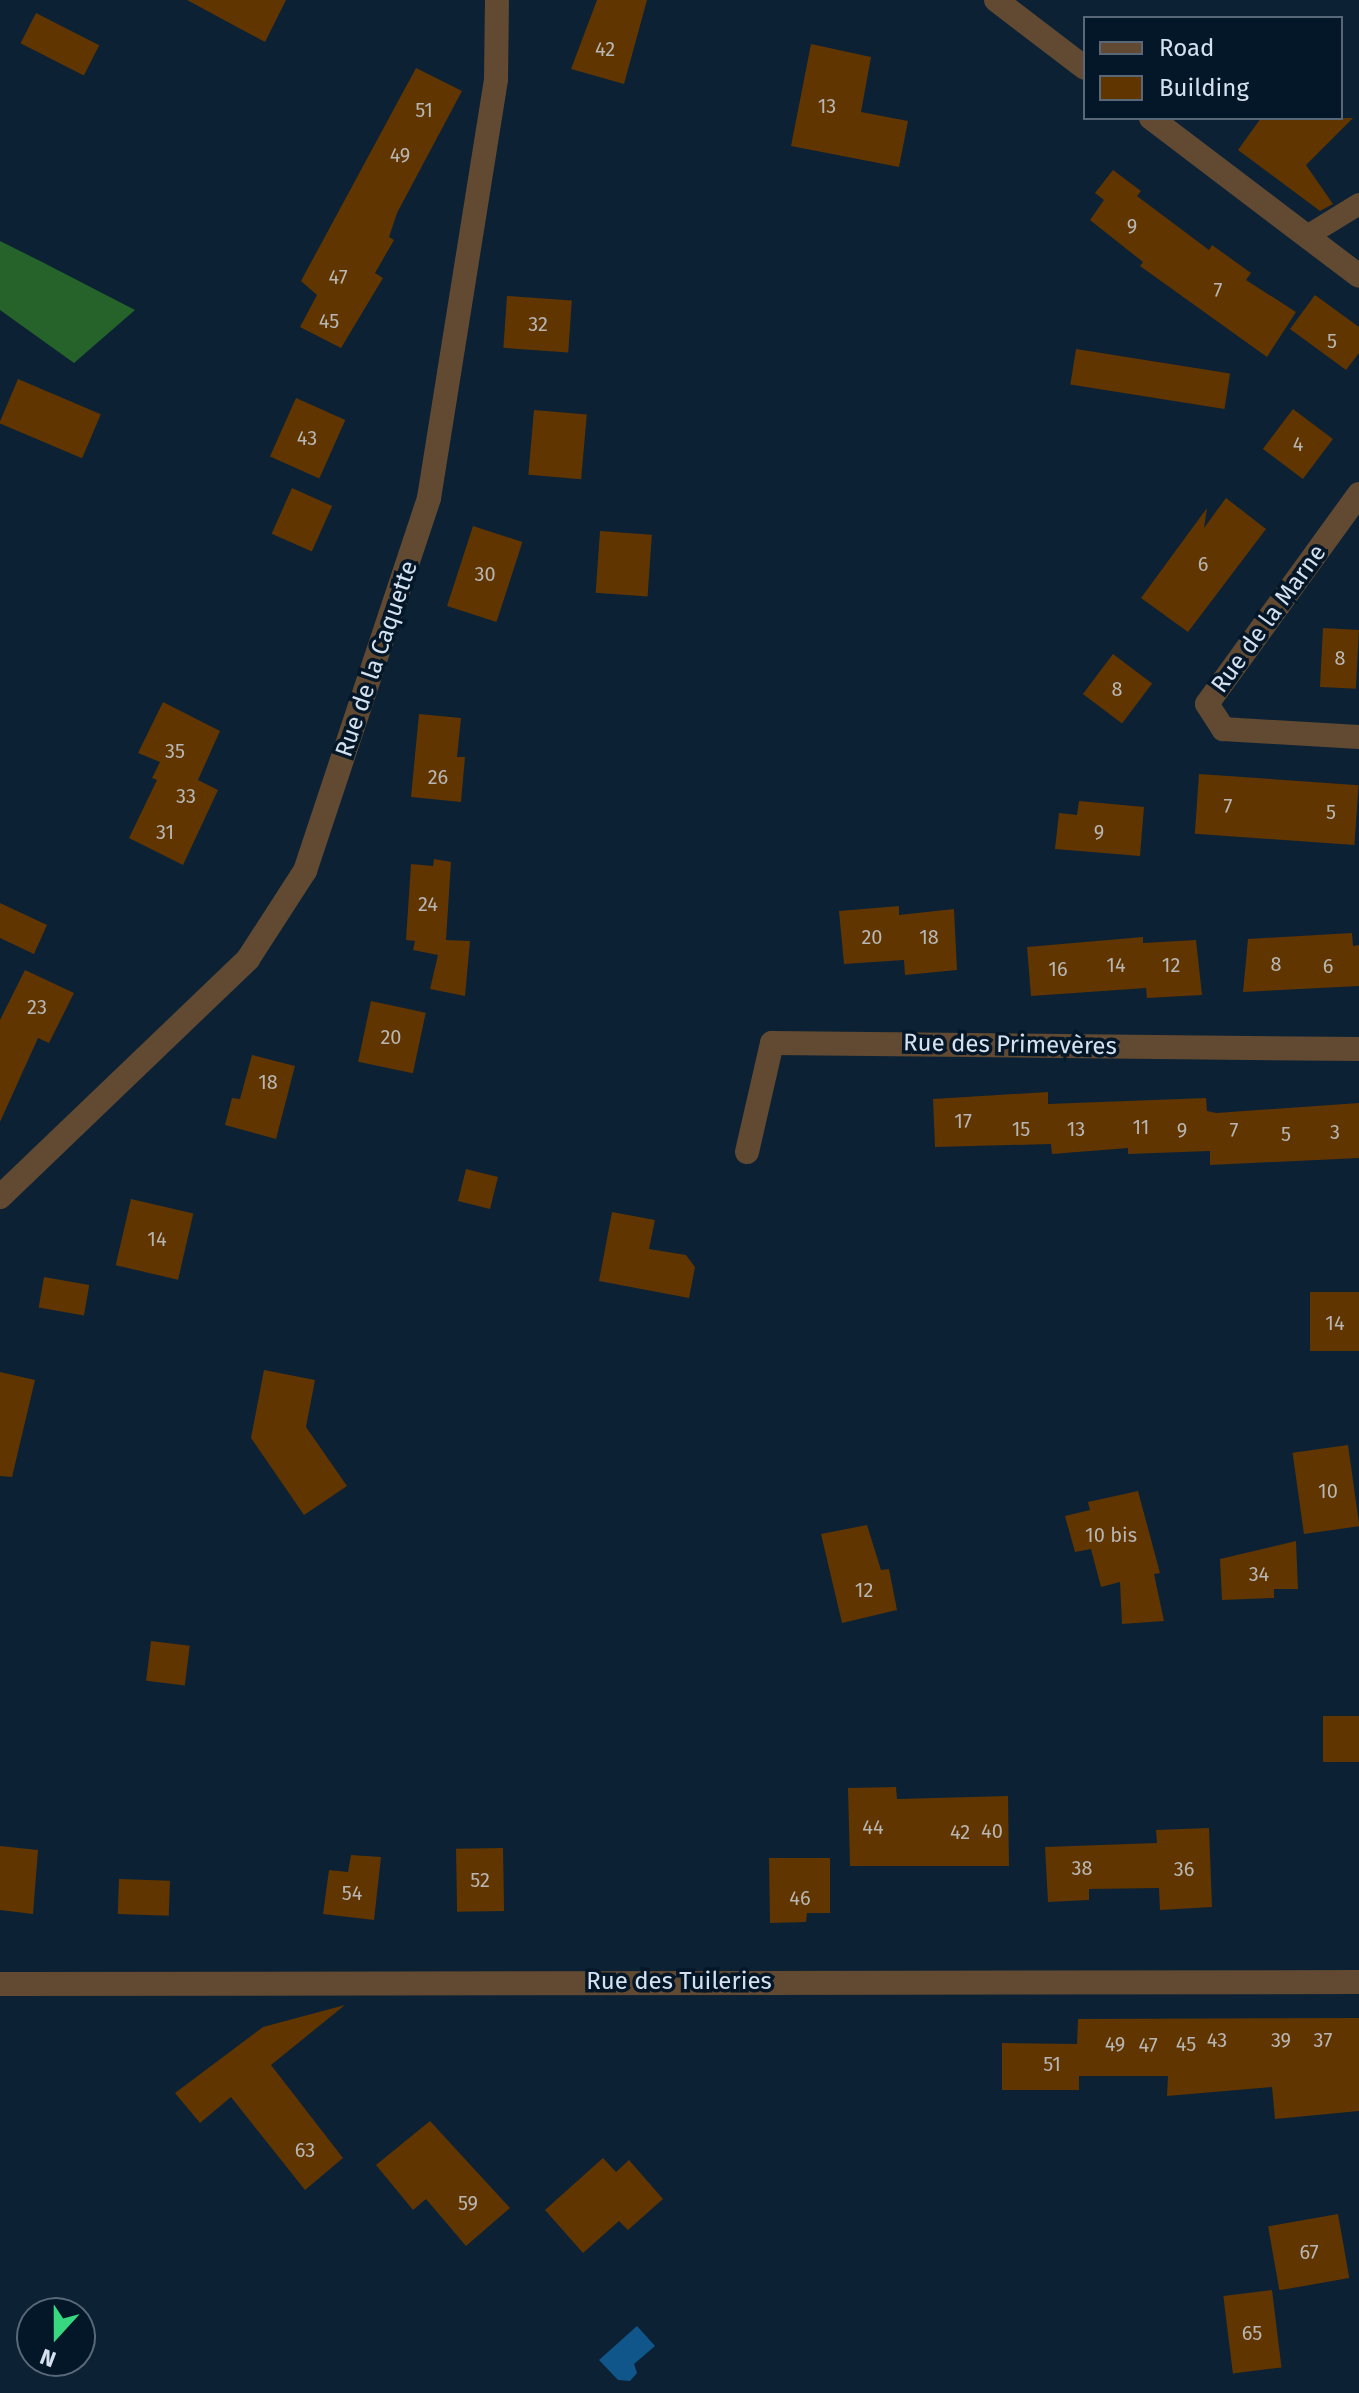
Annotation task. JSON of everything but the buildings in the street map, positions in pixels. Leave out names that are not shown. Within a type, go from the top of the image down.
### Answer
[{"type":"street","name":"Rue de la Caquette","points":[[0,1197],[248,959],[305,871],[429,498],[496,79],[497,0]]},
{"type":"street","points":[[996,0],[1083,66]]},
{"type":"street","points":[[1154,120],[1359,276]]},
{"type":"street","name":"Rue de la Marne","points":[[1359,494],[1207,704],[1223,729],[1359,737]]},
{"type":"street","name":"Rue des Primevères","points":[[747,1152],[772,1043],[1359,1049]]},
{"type":"street","name":"Rue des Tuileries","points":[[0,1984],[1359,1982]]},
{"type":"lane","points":[[1307,236],[1359,204]]},
{"type":"green space","points":[[0,241],[135,310],[74,363],[0,310]]},
{"type":"water","points":[[637,2326],[655,2346],[634,2364],[637,2373],[630,2381],[618,2380],[599,2360]]}]
